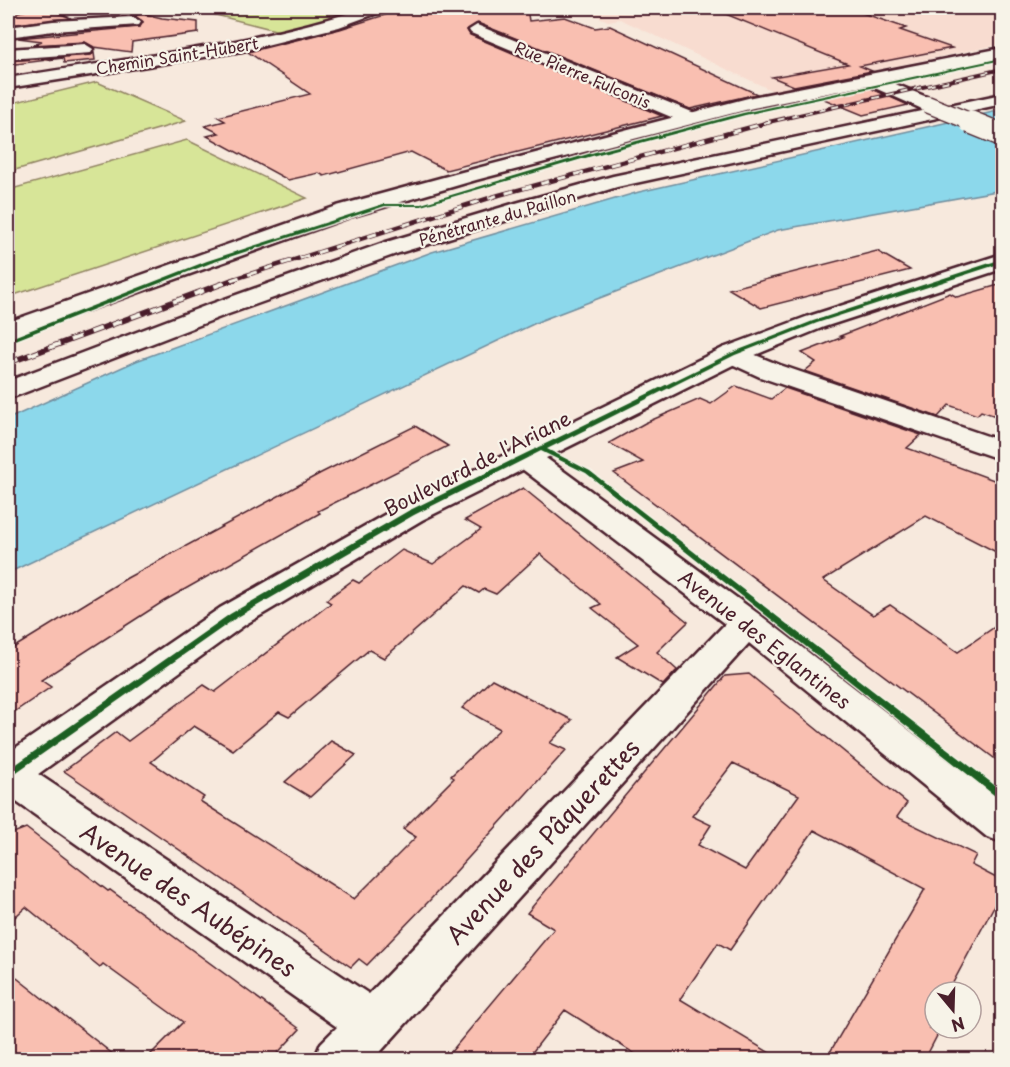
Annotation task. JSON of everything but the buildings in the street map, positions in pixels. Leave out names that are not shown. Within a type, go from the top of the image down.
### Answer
[{"type":"street","name":"Chemin Saint-Hubert","points":[[8,83],[54,73],[199,54],[340,22],[378,8]]},
{"type":"street","points":[[8,32],[53,26],[133,22]]},
{"type":"street","name":"Rue Pierre Fulconis","points":[[477,30],[690,118]]},
{"type":"street","points":[[150,45],[262,36],[275,38]]},
{"type":"street","points":[[8,54],[103,48]]},
{"type":"street","points":[[8,331],[155,276],[345,212],[469,176],[690,118],[1002,53]]},
{"type":"street","points":[[871,80],[1002,135]]},
{"type":"street","name":"Pénétrante du Paillon","points":[[8,374],[198,302],[376,241],[510,201],[600,176],[686,156],[1002,92]]},
{"type":"street","name":"Pénétrante du Paillon","points":[[8,391],[214,311],[369,256],[524,208],[645,175],[1002,99]]},
{"type":"street","name":"Boulevard de l'Ariane","points":[[8,774],[233,616],[411,513],[733,354],[815,322],[1002,261]]},
{"type":"street","points":[[733,354],[770,371],[1002,451]]},
{"type":"street","name":"Avenue des Eglantines","points":[[524,456],[747,623],[1002,825]]},
{"type":"street","name":"Avenue des Pâquerettes","points":[[339,1059],[747,623]]},
{"type":"street","name":"Avenue des Aubépines","points":[[8,774],[371,1023]]},
{"type":"shaded area","points":[[578,8],[1002,8],[1002,44],[773,91],[620,19],[608,21]]},
{"type":"green space","points":[[174,8],[367,8],[335,19],[279,31],[204,12]]},
{"type":"green space","points":[[97,82],[186,121],[8,172],[8,104]]},
{"type":"green space","points":[[187,140],[307,198],[8,297],[8,190]]},
{"type":"water","points":[[1002,110],[1002,190],[778,230],[542,320],[8,573],[8,419],[136,361],[432,252],[639,192]]},
{"type":"railway","points":[[764,123],[1002,69]]},
{"type":"railway","points":[[231,280],[499,195],[770,122]]},
{"type":"railway","points":[[8,363],[235,279]]},
{"type":"cycle path","points":[[8,341],[209,262],[385,205],[421,205],[597,153],[745,114],[1002,59]]},
{"type":"cycle path","points":[[8,774],[233,616],[411,513],[733,354],[815,322],[1002,261]]},
{"type":"cycle path","points":[[540,448],[588,472],[1002,796]]}]
